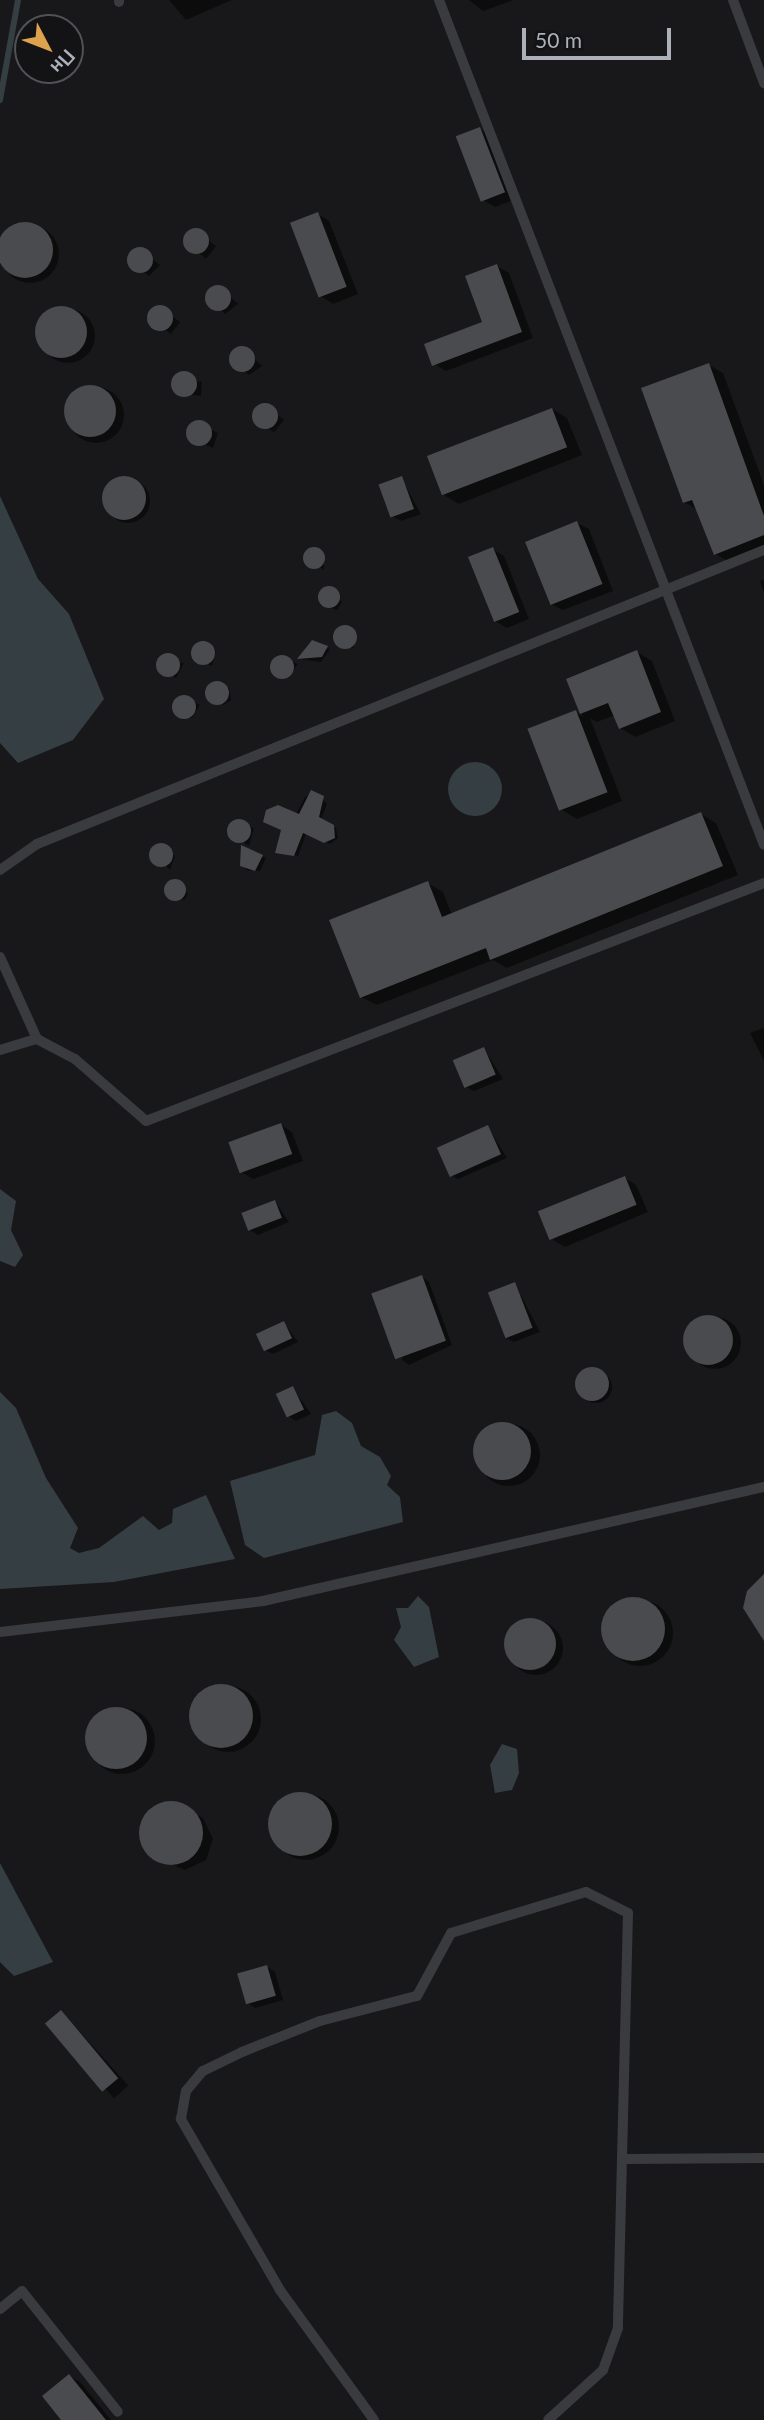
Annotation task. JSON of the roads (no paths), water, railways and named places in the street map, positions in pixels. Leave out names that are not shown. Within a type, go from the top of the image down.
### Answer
[{"type":"lane","points":[[439,0],[764,845]]},
{"type":"lane","points":[[733,0],[764,83]]},
{"type":"lane","points":[[0,870],[37,844],[666,593],[764,550]]},
{"type":"lane","points":[[0,957],[37,1039],[75,1059],[145,1121],[764,884]]},
{"type":"lane","points":[[0,1051],[37,1039]]},
{"type":"lane","points":[[0,1632],[263,1601],[764,1486]]},
{"type":"lane","points":[[374,2420],[280,2290],[181,2119],[186,2091],[203,2071],[320,2021],[417,1996],[451,1933],[586,1892],[628,1913],[627,2159],[618,2328],[603,2370],[548,2420]]},
{"type":"lane","points":[[627,2159],[764,2158]]},
{"type":"lane","points":[[0,2309],[22,2291],[118,2412]]},
{"type":"waterway","points":[[0,100],[18,0]]}]
